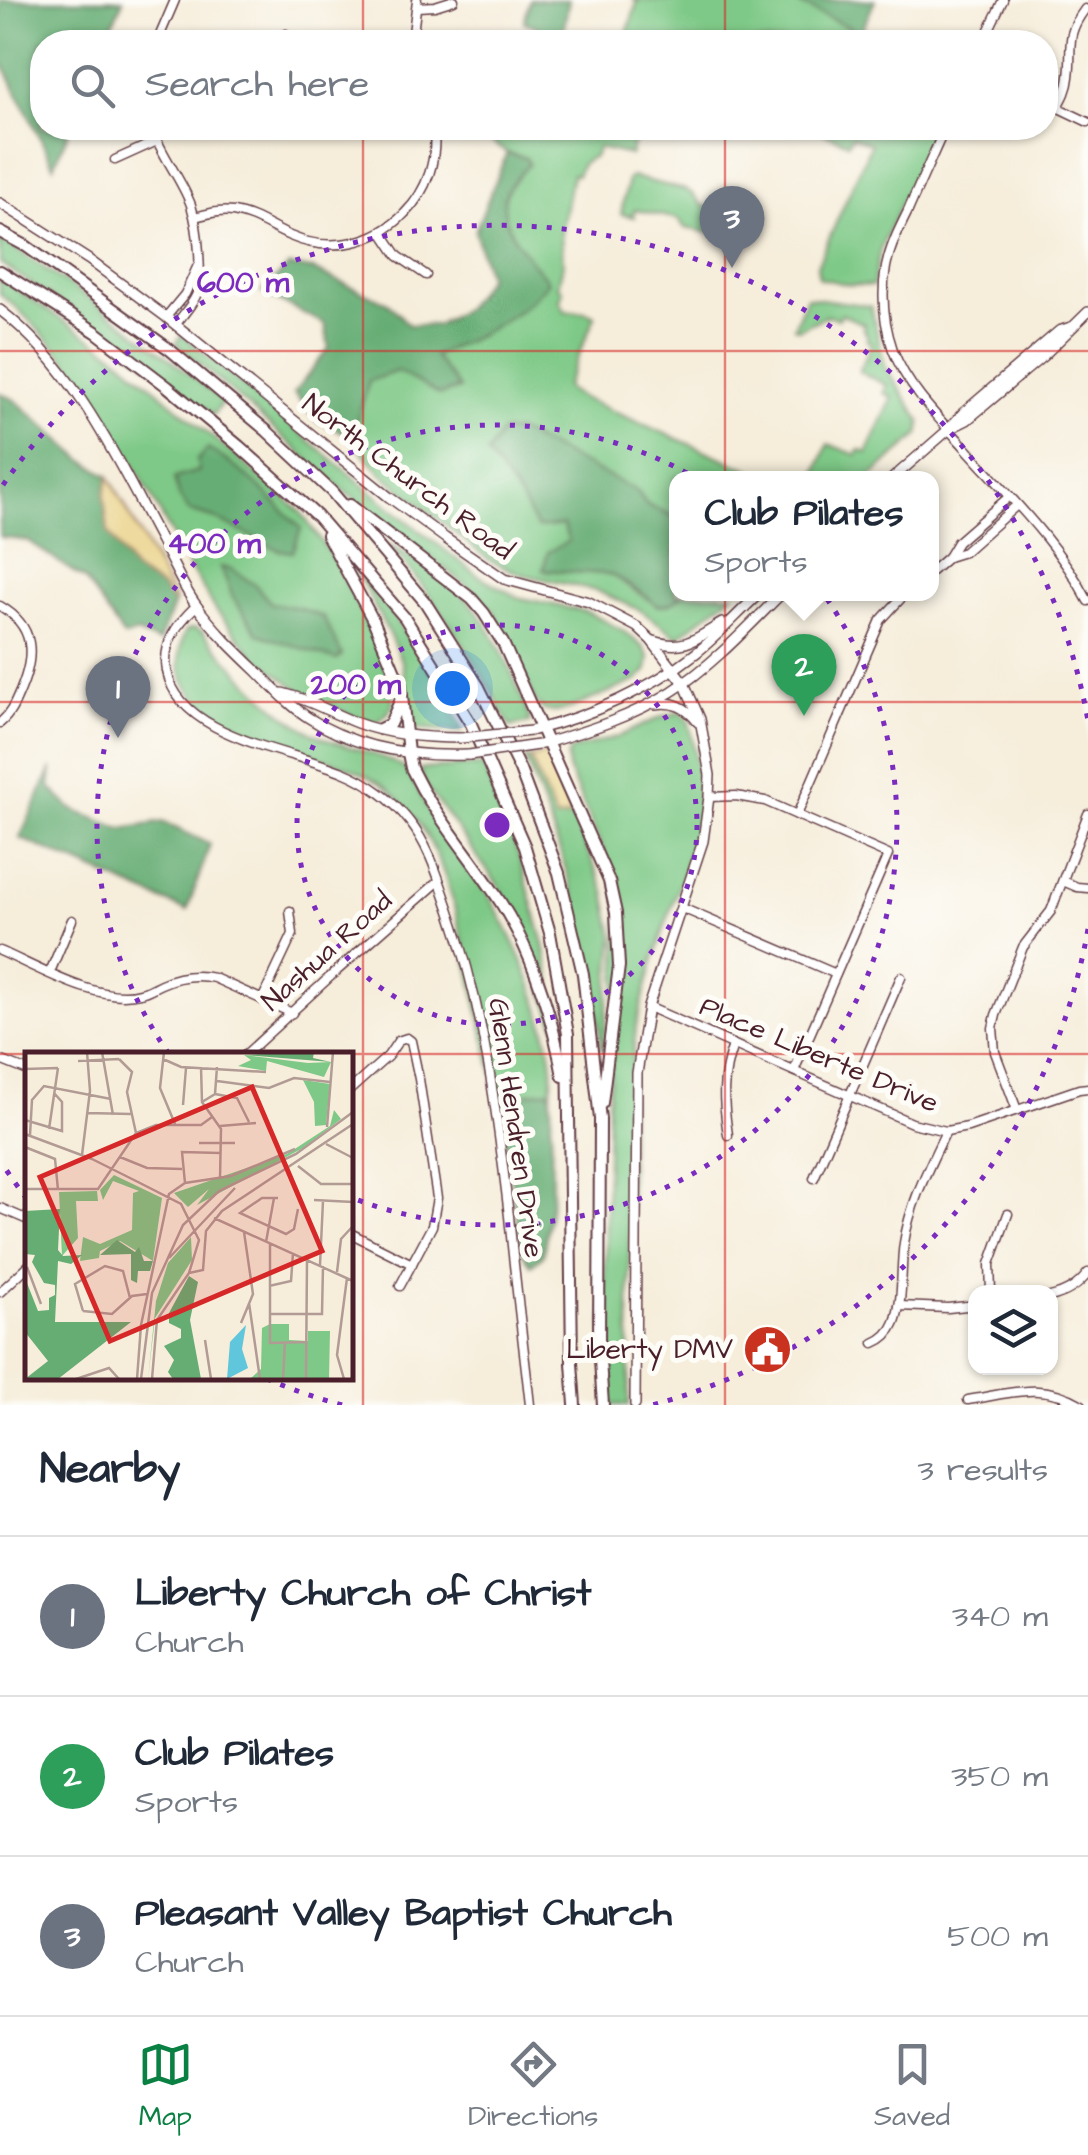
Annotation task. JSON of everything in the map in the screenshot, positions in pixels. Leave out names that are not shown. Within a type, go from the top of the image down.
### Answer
[{"type":"highway","points":[[0,232],[26,246],[168,349],[267,431],[332,492],[472,599],[484,613],[503,643],[536,730],[609,880],[616,913],[619,966],[600,1119]]},
{"type":"highway","points":[[0,271],[96,332],[168,386],[317,516],[405,618],[471,724],[517,830],[550,933],[568,1034],[575,1405]]},
{"type":"highway","points":[[332,492],[425,602],[479,686],[520,770],[559,873],[583,974],[600,1119],[602,1405]]},
{"type":"highway","points":[[317,516],[374,622],[401,686],[411,768],[422,790],[494,891],[536,973],[556,1041],[569,1106]]},
{"type":"highway","points":[[380,730],[394,718],[402,695]]},
{"type":"main road","name":"North Church Road","points":[[0,203],[166,316],[390,497],[504,579],[589,602],[637,627],[652,640],[684,683],[702,728],[710,775],[709,797],[704,841],[648,1007],[637,1073],[635,1405]]},
{"type":"main road","points":[[0,310],[35,342],[90,414],[196,606],[279,692],[308,717],[339,734],[387,750],[468,755],[543,744],[602,726],[684,683],[773,601]]},
{"type":"main road","points":[[901,471],[1043,356],[1088,312]]},
{"type":"main road","points":[[279,692],[380,730],[406,734],[461,738],[536,730],[611,703],[674,670],[752,601]]},
{"type":"main road","points":[[652,640],[682,645],[738,614]]},
{"type":"main road","points":[[648,705],[682,707],[702,728]]},
{"type":"street","points":[[162,30],[175,0]]},
{"type":"street","points":[[414,30],[417,3],[435,6],[454,0]]},
{"type":"street","points":[[988,30],[1003,0]]},
{"type":"street","points":[[1085,8],[1075,23],[1069,45],[1070,76],[1058,108],[1088,122]]},
{"type":"street","points":[[194,218],[237,212],[299,240],[347,244],[382,232],[402,217],[422,190],[434,154],[434,140]]},
{"type":"street","points":[[940,140],[886,266],[883,294],[894,353],[948,430],[1066,564],[1088,601]]},
{"type":"street","points":[[116,160],[156,142],[184,189],[194,218],[201,285],[176,324]]},
{"type":"street","points":[[382,232],[398,256],[426,275]]},
{"type":"street","points":[[166,316],[185,294],[199,263]]},
{"type":"street","points":[[939,565],[957,542],[1010,496]]},
{"type":"street","points":[[948,557],[964,552],[1017,505]]},
{"type":"street","points":[[797,815],[881,620],[899,601]]},
{"type":"street","points":[[0,606],[19,620],[31,656],[28,673],[10,713],[0,723]]},
{"type":"street","name":"Glenn Hendren Drive","points":[[196,606],[172,633],[166,655],[170,683],[194,716],[212,726],[341,771],[374,789],[401,811],[425,847],[466,961],[492,1085],[530,1405]]},
{"type":"street","points":[[709,797],[752,798],[888,854],[794,1071]]},
{"type":"street","points":[[1017,1110],[993,1040],[996,1015],[1023,947],[1045,920],[1063,881],[1088,814]]},
{"type":"street","name":"Nashua Road","points":[[249,1052],[439,881]]},
{"type":"street","points":[[1063,881],[1088,888]]},
{"type":"street","points":[[682,908],[836,974]]},
{"type":"street","points":[[262,1000],[293,934],[290,911]]},
{"type":"street","points":[[50,972],[72,920]]},
{"type":"street","points":[[0,951],[94,990],[141,993],[182,977],[206,976],[292,1013]]},
{"type":"street","points":[[814,1178],[901,978]]},
{"type":"street","name":"Place Liberte Drive","points":[[648,1007],[912,1123],[946,1131],[1088,1088]]},
{"type":"street","points":[[352,1088],[402,1038],[413,1045],[437,1198],[432,1226],[400,1286]]},
{"type":"street","points":[[728,1135],[722,1092],[726,1063],[734,1044]]},
{"type":"street","points":[[0,1060],[25,1071]]},
{"type":"street","points":[[874,1343],[891,1331],[899,1306],[908,1221],[946,1131]]},
{"type":"street","points":[[0,1208],[25,1219]]},
{"type":"street","points":[[989,1285],[990,1264],[1008,1214]]},
{"type":"street","points":[[352,1234],[412,1264]]},
{"type":"street","points":[[0,1292],[25,1269]]},
{"type":"street","points":[[1058,1295],[1076,1286],[1088,1273]]},
{"type":"street","points":[[899,1306],[968,1306]]},
{"type":"street","points":[[968,1400],[1045,1390],[1082,1405]]},
{"type":"green space","points":[[0,0],[123,0],[110,30],[30,30],[30,118],[0,58]]},
{"type":"green space","points":[[530,0],[569,0],[562,30],[538,30],[524,22]]},
{"type":"green space","points":[[634,0],[791,0],[858,30],[628,30],[637,2]]},
{"type":"green space","points":[[791,0],[875,0],[862,30]]},
{"type":"green space","points":[[41,140],[65,140],[54,166]]},
{"type":"green space","points":[[489,140],[634,140],[631,155],[598,148],[577,175],[572,174],[561,233],[560,300],[565,311],[595,316],[567,389],[753,471],[669,471],[669,514],[647,505],[637,491],[517,431],[520,498],[537,528],[563,525],[570,541],[548,552],[544,570],[610,574],[658,606],[674,601],[724,601],[678,637],[640,610],[597,591],[520,574],[489,560],[381,473],[345,433],[356,422],[369,381],[397,371],[440,395],[459,389],[434,356],[482,334],[547,281],[507,223],[507,191],[526,158],[507,153]]},
{"type":"green space","points":[[862,140],[930,140],[880,250],[873,286],[819,278],[817,266],[871,144]]},
{"type":"green space","points":[[507,153],[526,158],[529,164],[508,189],[504,201],[509,226],[548,281],[511,316],[434,356],[459,388],[440,395],[397,371],[369,381],[356,422],[345,433],[317,421],[294,393],[329,348],[325,324],[261,292],[289,266],[313,270],[388,303],[409,325],[438,325],[466,307],[488,277],[475,231]]},
{"type":"green space","points":[[628,179],[686,190],[703,206],[727,211],[723,221],[711,233],[685,228],[679,219],[635,210],[634,217],[621,214]]},
{"type":"green space","points":[[0,239],[115,317],[197,380],[223,402],[213,415],[119,342],[0,263]]},
{"type":"green space","points":[[0,279],[113,353],[300,511],[334,560],[373,635],[391,685],[393,705],[387,714],[371,722],[350,715],[301,691],[255,657],[216,610],[81,377],[0,294]],"holes":[[[199,471],[279,550],[214,518],[189,511],[175,478]]]},
{"type":"green space","points":[[807,297],[871,306],[885,367],[921,421],[919,435],[877,471],[817,471],[828,444],[857,455],[859,450],[867,453],[893,397],[884,393],[887,385],[859,372],[872,343],[867,341],[864,324],[841,314],[838,319],[828,315],[799,329],[794,327]]},
{"type":"green space","points":[[182,335],[476,574],[517,597],[587,612],[622,630],[643,647],[649,657],[647,671],[638,680],[571,708],[544,710],[536,703],[493,610],[345,492],[176,343]]},
{"type":"green space","points":[[0,393],[15,400],[82,459],[109,476],[104,497],[133,570],[162,588],[174,603],[159,642],[137,633],[124,637],[85,580],[28,541],[0,537]]},
{"type":"green space","points":[[517,431],[637,491],[647,505],[669,514],[669,601],[674,601],[658,606],[610,574],[543,570],[548,552],[569,541],[563,525],[537,528],[487,454],[501,432]]},
{"type":"green space","points":[[208,449],[246,475],[301,528],[293,552],[279,550],[214,518],[189,511],[174,478],[199,471],[197,460]]},
{"type":"green space","points":[[388,544],[447,582],[477,611],[507,663],[529,723],[510,727],[455,631]]},
{"type":"green space","points":[[353,566],[425,663],[462,732],[412,728],[402,662]]},
{"type":"green space","points":[[221,567],[255,585],[271,603],[323,617],[342,655],[337,660],[258,634],[233,598]]},
{"type":"green space","points":[[195,628],[257,691],[304,728],[406,770],[432,817],[494,904],[515,944],[545,1030],[552,1067],[551,1090],[499,1098],[452,897],[434,850],[407,808],[388,789],[362,773],[250,731],[216,713],[191,692],[179,664],[186,630]]},
{"type":"green space","points":[[680,712],[688,719],[697,767],[698,821],[636,1026],[630,1090],[629,1405],[610,1405],[604,1331],[608,1103],[619,908],[608,862],[568,769],[567,758],[571,750]]},
{"type":"green space","points":[[530,758],[556,819],[572,816],[605,891],[614,938],[603,1049],[575,901],[525,759]]},
{"type":"green space","points":[[483,765],[518,853],[544,944],[559,1036],[523,933],[498,885],[425,785],[420,769]]},
{"type":"green space","points":[[52,768],[50,788],[73,810],[122,829],[163,822],[210,844],[187,911],[20,838]]},
{"type":"green space","points":[[551,1090],[552,1196],[543,1255],[531,1265],[522,1252],[499,1098]]},
{"type":"sand","points":[[109,476],[174,603],[162,588],[133,570],[108,532],[104,497]]},
{"type":"sand","points":[[545,754],[572,816],[556,819],[530,758]]},
{"type":"place","name":"Pleasant Valley Baptist Church","points":[[732,268]]},
{"type":"place","name":"Club Pilates","points":[[804,716]]},
{"type":"place","name":"Liberty Church of Christ","points":[[118,738]]},
{"type":"place","name":"Liberty DMV","points":[[768,1349]]}]
